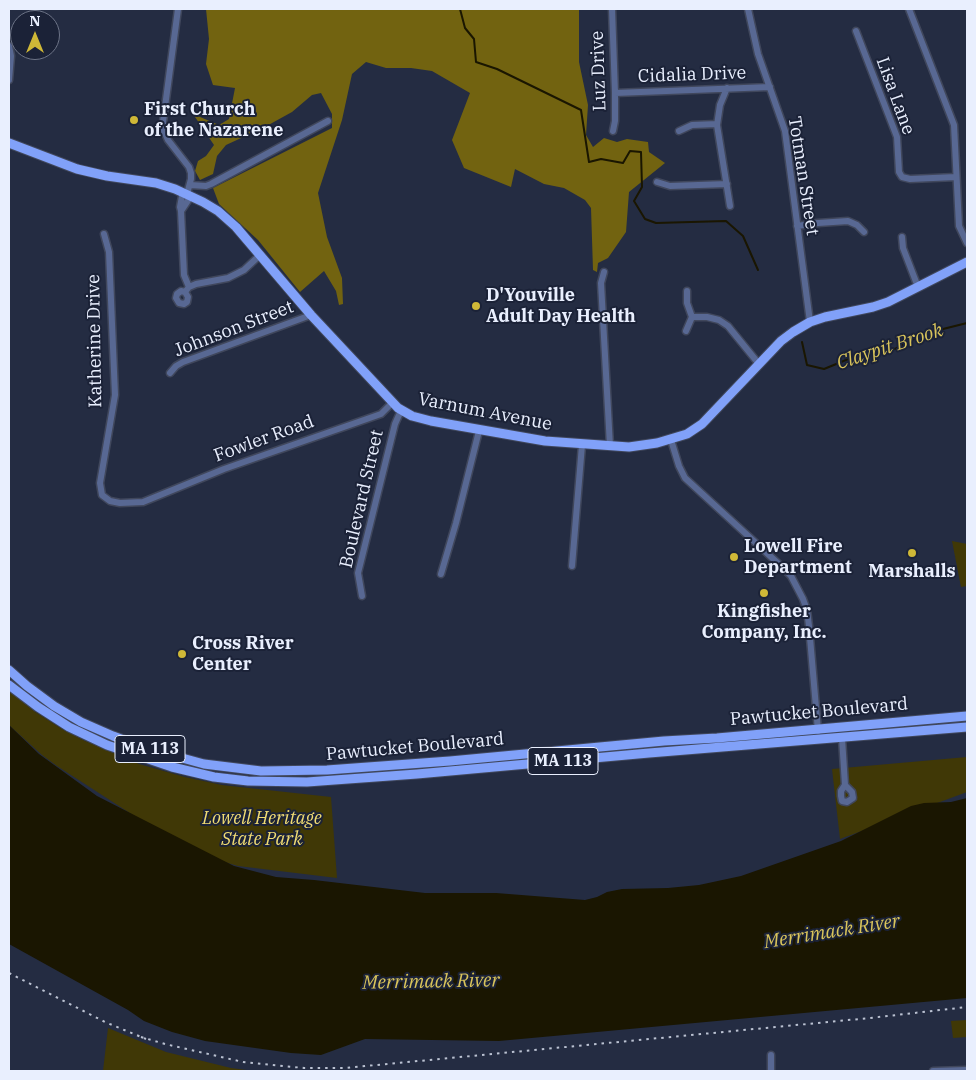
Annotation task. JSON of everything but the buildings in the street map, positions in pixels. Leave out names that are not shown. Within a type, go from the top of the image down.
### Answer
[{"type":"main road","name":"Varnum Avenue","points":[[9,143],[87,172],[189,189],[224,216],[392,403],[403,411],[421,419],[545,442],[640,446],[671,440],[687,434],[702,424],[787,336],[810,322],[880,304],[967,262]]},
{"type":"main road","name":"Pawtucket Boulevard","points":[[9,670],[54,706],[81,722],[113,736],[142,747],[204,764],[261,771],[327,770],[967,716]]},
{"type":"main road","name":"Pawtucket Boulevard","points":[[9,685],[38,708],[69,727],[107,745],[172,767],[214,777],[248,781],[307,782],[342,780],[967,727]]},
{"type":"street","points":[[178,9],[164,131],[168,140],[189,167],[191,179],[188,199],[181,211],[184,275],[187,290],[196,284],[228,278],[244,270],[260,255]]},
{"type":"street","name":"Luz Drive","points":[[612,9],[615,93],[613,131]]},
{"type":"street","name":"Totman Street","points":[[748,9],[758,54],[785,131],[810,322]]},
{"type":"street","points":[[909,9],[954,125],[959,226],[967,243]]},
{"type":"street","name":"Lisa Lane","points":[[856,31],[897,136],[899,172],[902,177],[910,179],[956,177]]},
{"type":"street","points":[[9,46],[11,56],[9,80]]},
{"type":"street","name":"Cidalia Drive","points":[[615,93],[770,87]]},
{"type":"street","points":[[727,88],[720,105],[717,124],[730,206]]},
{"type":"street","points":[[189,189],[211,184],[328,121]]},
{"type":"street","points":[[679,131],[692,125],[717,124]]},
{"type":"street","points":[[657,182],[670,186],[727,184]]},
{"type":"street","points":[[797,226],[818,222],[848,221],[858,225],[864,232]]},
{"type":"street","name":"Katherine Drive","points":[[104,234],[109,252],[114,394],[100,483],[102,495],[110,501],[120,504],[143,502]]},
{"type":"street","points":[[902,237],[903,248],[918,287]]},
{"type":"street","points":[[604,272],[601,283],[610,446]]},
{"type":"street","points":[[686,331],[692,317],[687,303],[687,291]]},
{"type":"street","name":"Johnson Street","points":[[170,373],[183,362],[312,315]]},
{"type":"street","points":[[692,317],[706,317],[719,320],[728,326],[759,364]]},
{"type":"street","name":"Fowler Road","points":[[143,502],[224,469],[382,414],[392,403]]},
{"type":"street","name":"Boulevard Street","points":[[362,596],[358,573],[397,417],[403,411]]},
{"type":"street","points":[[441,574],[479,431]]},
{"type":"street","points":[[671,440],[684,478],[791,576],[803,598],[809,626],[818,740]]},
{"type":"street","points":[[572,566],[582,445]]},
{"type":"street","points":[[842,738],[845,785]]},
{"type":"street","points":[[771,1055],[771,1071]]},
{"type":"street","points":[[934,1071],[967,1070]]},
{"type":"green space","points":[[952,541],[967,544],[967,586],[961,587]]},
{"type":"green space","name":"Lowell Heritage State Park","points":[[9,691],[34,711],[62,729],[139,764],[222,785],[331,797],[337,878],[238,866],[208,857],[136,817],[57,766],[9,725]]},
{"type":"green space","points":[[967,757],[967,792],[840,839],[832,769]]},
{"type":"green space","points":[[967,1020],[967,1037],[953,1038],[951,1021]]},
{"type":"green space","points":[[108,1028],[166,1052],[231,1068],[254,1071],[103,1071]]},
{"type":"shaded area","points":[[206,9],[579,9],[579,62],[588,105],[586,135],[593,147],[604,138],[617,142],[627,139],[648,142],[649,152],[665,163],[629,192],[626,232],[608,258],[598,263],[597,272],[593,270],[591,208],[585,200],[564,188],[544,184],[515,169],[511,187],[464,168],[452,140],[470,93],[432,71],[411,68],[386,68],[366,62],[352,74],[342,120],[318,193],[327,237],[342,278],[343,304],[339,305],[336,291],[324,271],[300,292],[258,240],[219,204],[213,188],[332,128],[332,114],[321,93],[312,95],[292,112],[226,145],[217,156],[213,174],[200,180],[195,171],[198,161],[206,156],[214,145],[193,114],[219,125],[229,119],[235,88],[213,85],[206,64],[209,39]]},
{"type":"water","name":"Merrimack River","points":[[9,725],[39,754],[97,796],[234,866],[276,877],[425,893],[496,893],[585,900],[622,889],[699,885],[741,876],[841,841],[911,806],[924,803],[951,802],[967,798],[967,998],[499,1041],[365,1039],[321,1055],[291,1053],[205,1041],[172,1032],[144,1021],[128,1010],[9,944]]},
{"type":"waterway","name":"Claypit Brook","points":[[460,9],[465,28],[474,39],[476,62],[497,69],[581,110],[589,162],[601,159],[623,163],[630,151],[641,152],[642,187],[634,201],[645,219],[656,223],[726,221],[743,236],[758,270]]},
{"type":"waterway","name":"Claypit Brook","points":[[802,342],[807,365],[824,369],[868,351],[883,347],[895,349],[923,334],[967,323]]},
{"type":"railway","points":[[9,973],[105,1022],[146,1039]]},
{"type":"railway","points":[[141,1037],[243,1062],[304,1068],[345,1068],[967,1007]]},
{"type":"place","name":"First Church of the Nazarene","points":[[134,120]]},
{"type":"place","name":"D'Youville Adult Day Health","points":[[476,306]]},
{"type":"place","name":"Marshalls","points":[[912,553]]},
{"type":"place","name":"Lowell Fire Department","points":[[734,557]]},
{"type":"place","name":"Kingfisher Company, Inc.","points":[[764,593]]},
{"type":"place","name":"Cross River Center","points":[[182,654]]}]
